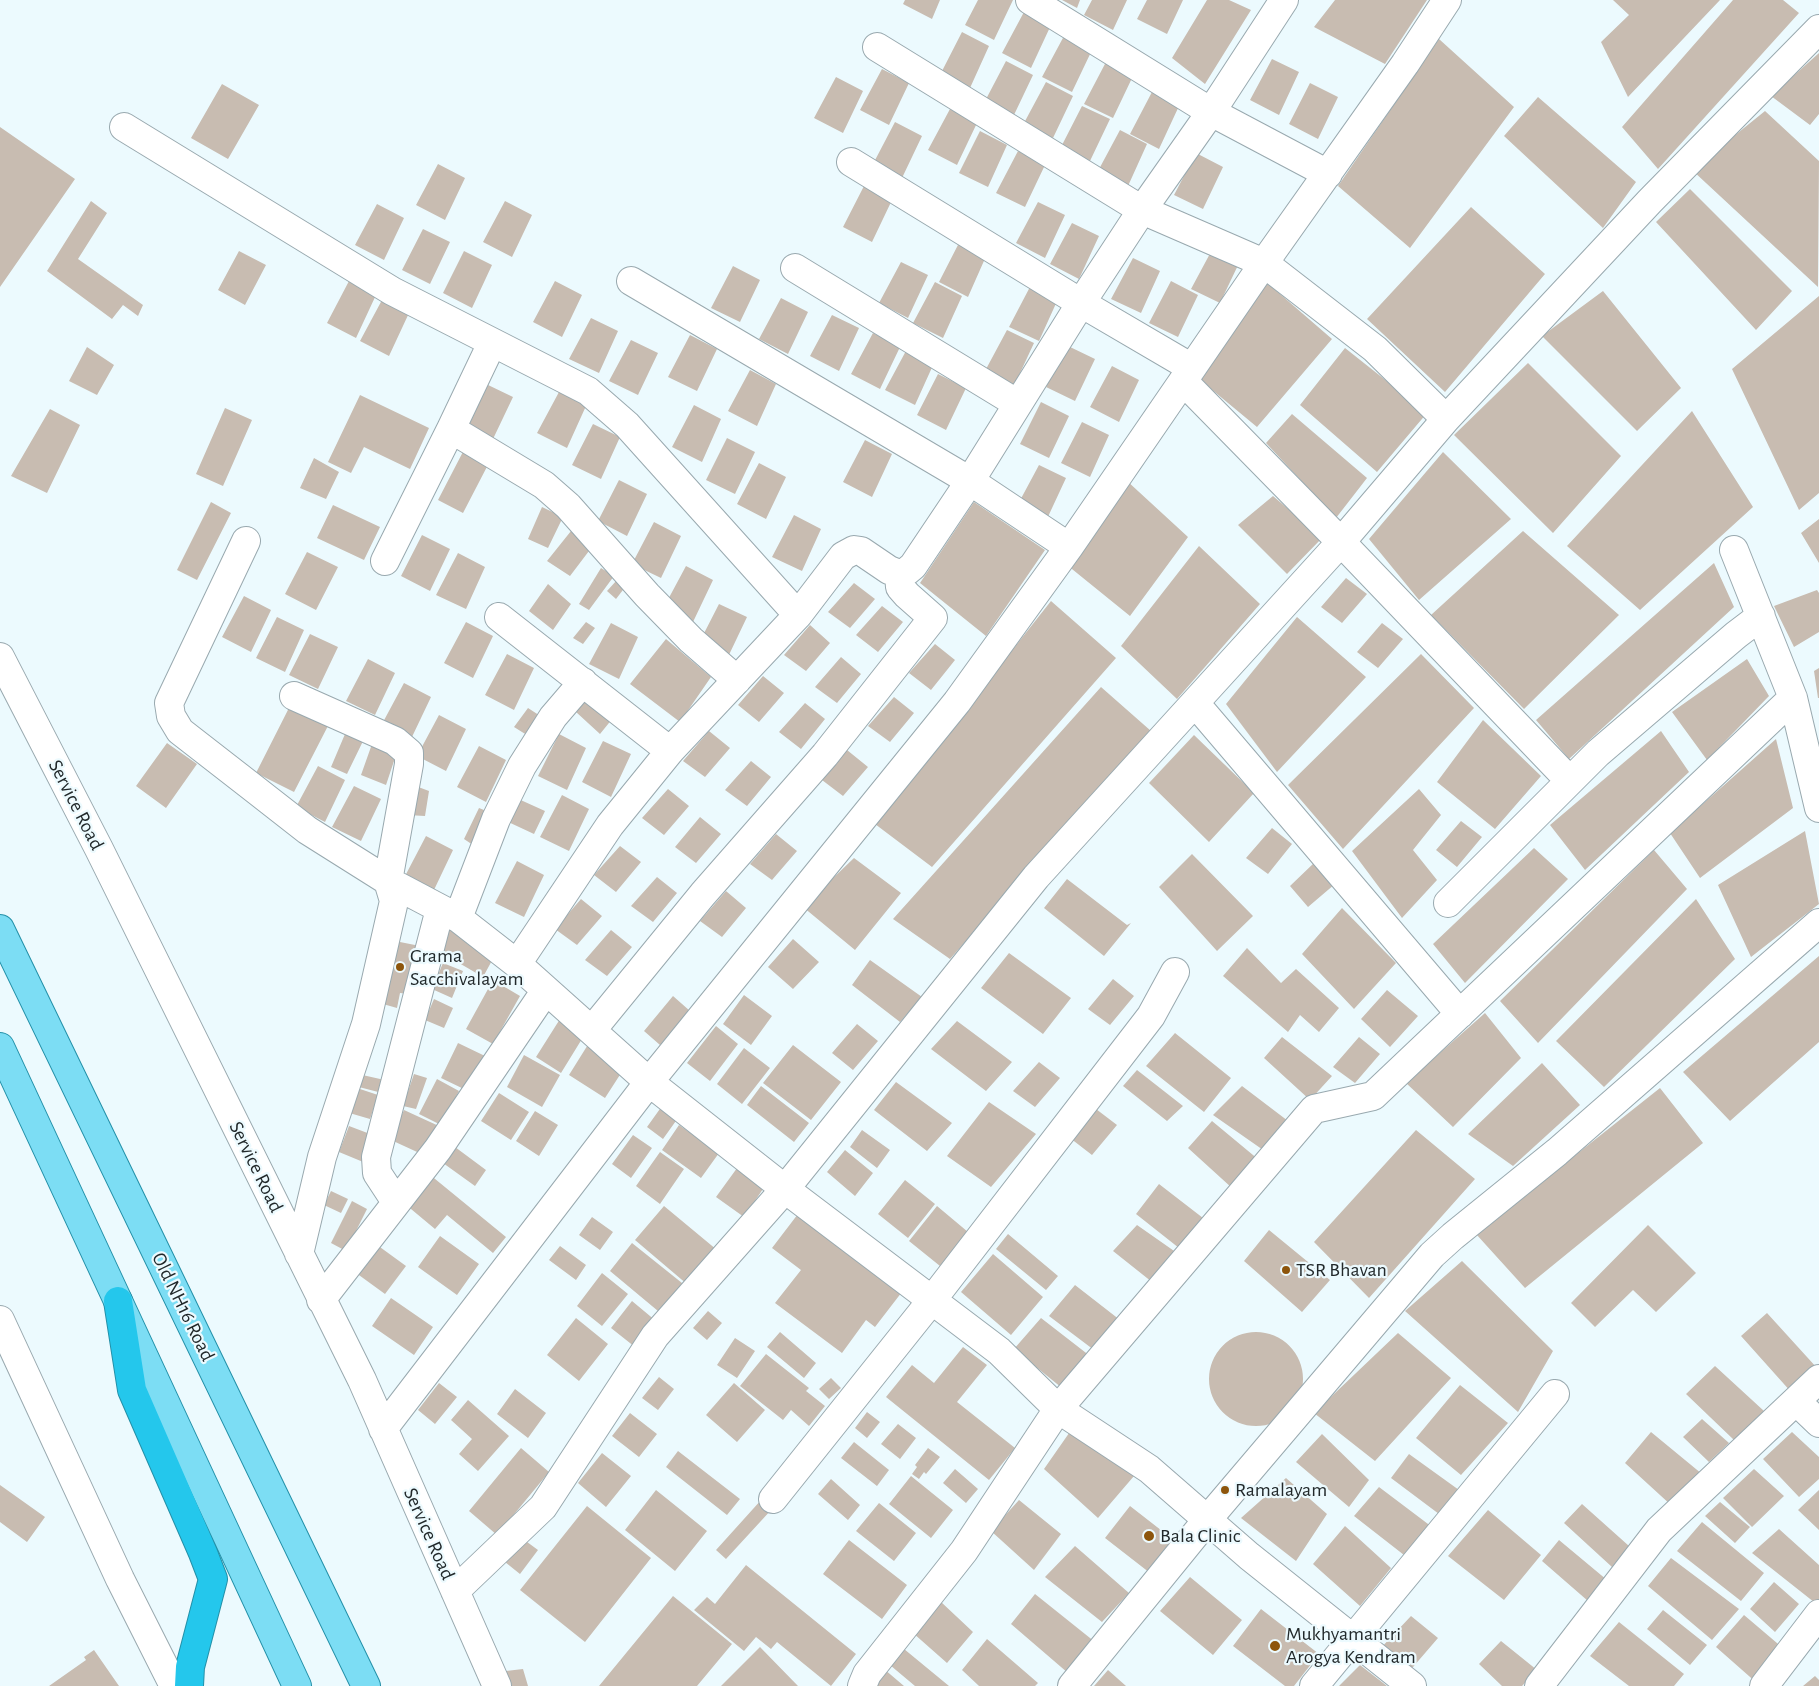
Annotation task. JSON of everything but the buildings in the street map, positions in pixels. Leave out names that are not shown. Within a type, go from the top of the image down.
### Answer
[{"type":"highway","points":[[118,1302],[132,1390],[204,1553],[213,1579],[190,1667],[189,1686]]},
{"type":"main road","name":"Old NH16 Road","points":[[0,929],[366,1686]]},
{"type":"main road","points":[[0,1047],[297,1686]]},
{"type":"street","points":[[1030,0],[1211,112],[1328,174]]},
{"type":"street","points":[[383,1429],[649,1082],[957,702],[1069,547],[1264,263],[1405,64],[1447,0]]},
{"type":"street","points":[[517,964],[610,825],[670,751],[798,615],[844,556],[854,550],[861,551],[889,570],[899,574],[907,572],[913,566],[970,481],[1081,302],[1142,210],[1211,112],[1273,4]]},
{"type":"street","points":[[455,1591],[542,1507],[655,1336],[785,1189],[844,1133],[1036,877],[1341,542],[1446,418],[1650,201],[1819,28]]},
{"type":"street","points":[[877,47],[1142,210],[1264,263],[1375,349],[1446,418]]},
{"type":"street","points":[[124,127],[392,291],[588,391],[627,425],[798,615]]},
{"type":"street","points":[[851,162],[1081,302],[1188,375],[1341,542],[1570,781]]},
{"type":"street","points":[[796,268],[1018,404]]},
{"type":"street","points":[[631,281],[970,481],[1069,547]]},
{"type":"street","points":[[385,561],[452,429],[492,343]]},
{"type":"street","points":[[452,429],[544,485],[568,506],[647,596],[691,640],[737,680]]},
{"type":"street","points":[[246,541],[169,703],[171,716],[180,731],[307,830],[388,881],[449,913],[517,964],[649,1082],[785,1189],[999,1352],[1058,1409],[1149,1469],[1207,1520],[1412,1686]]},
{"type":"street","points":[[1734,550],[1793,698],[1819,808]]},
{"type":"street","points":[[592,1030],[703,894],[825,755],[933,618],[900,587],[899,574]]},
{"type":"street","points":[[1448,902],[1598,753],[1736,635],[1761,616]]},
{"type":"street","points":[[499,617],[670,751]]},
{"type":"street","name":"Service Road","points":[[0,656],[100,849],[362,1380],[497,1686]]},
{"type":"street","points":[[396,1202],[378,1173],[376,1157],[449,913],[522,766],[553,717],[583,682]]},
{"type":"street","points":[[294,696],[395,741],[409,753],[409,764],[388,881],[394,901],[366,1024],[322,1157],[299,1254]]},
{"type":"street","points":[[862,1686],[867,1674],[964,1551],[1058,1409],[1314,1109],[1373,1096],[1793,698]]},
{"type":"street","points":[[1195,703],[1460,1014]]},
{"type":"street","points":[[1072,1686],[1207,1520],[1432,1255],[1557,1152],[1819,923]]},
{"type":"street","points":[[773,1499],[932,1300],[1151,1016],[1175,972]]},
{"type":"street","points":[[321,1300],[438,1149],[546,990]]},
{"type":"street","points":[[3,1336],[120,1579],[174,1686]]},
{"type":"street","points":[[1539,1686],[1659,1530],[1819,1379]]},
{"type":"street","points":[[1314,1686],[1555,1394]]},
{"type":"street","points":[[1796,1401],[1819,1423]]},
{"type":"street","points":[[1764,1686],[1819,1614]]},
{"type":"place","name":"Grama Sacchivalayam","points":[[400,967]]},
{"type":"place","name":"TSR Bhavan","points":[[1286,1270]]},
{"type":"place","name":"Ramalayam","points":[[1225,1490]]},
{"type":"place","name":"Bala Clinic","points":[[1149,1536]]},
{"type":"place","name":"Mukhyamantri Arogya Kendram","points":[[1275,1646]]}]
